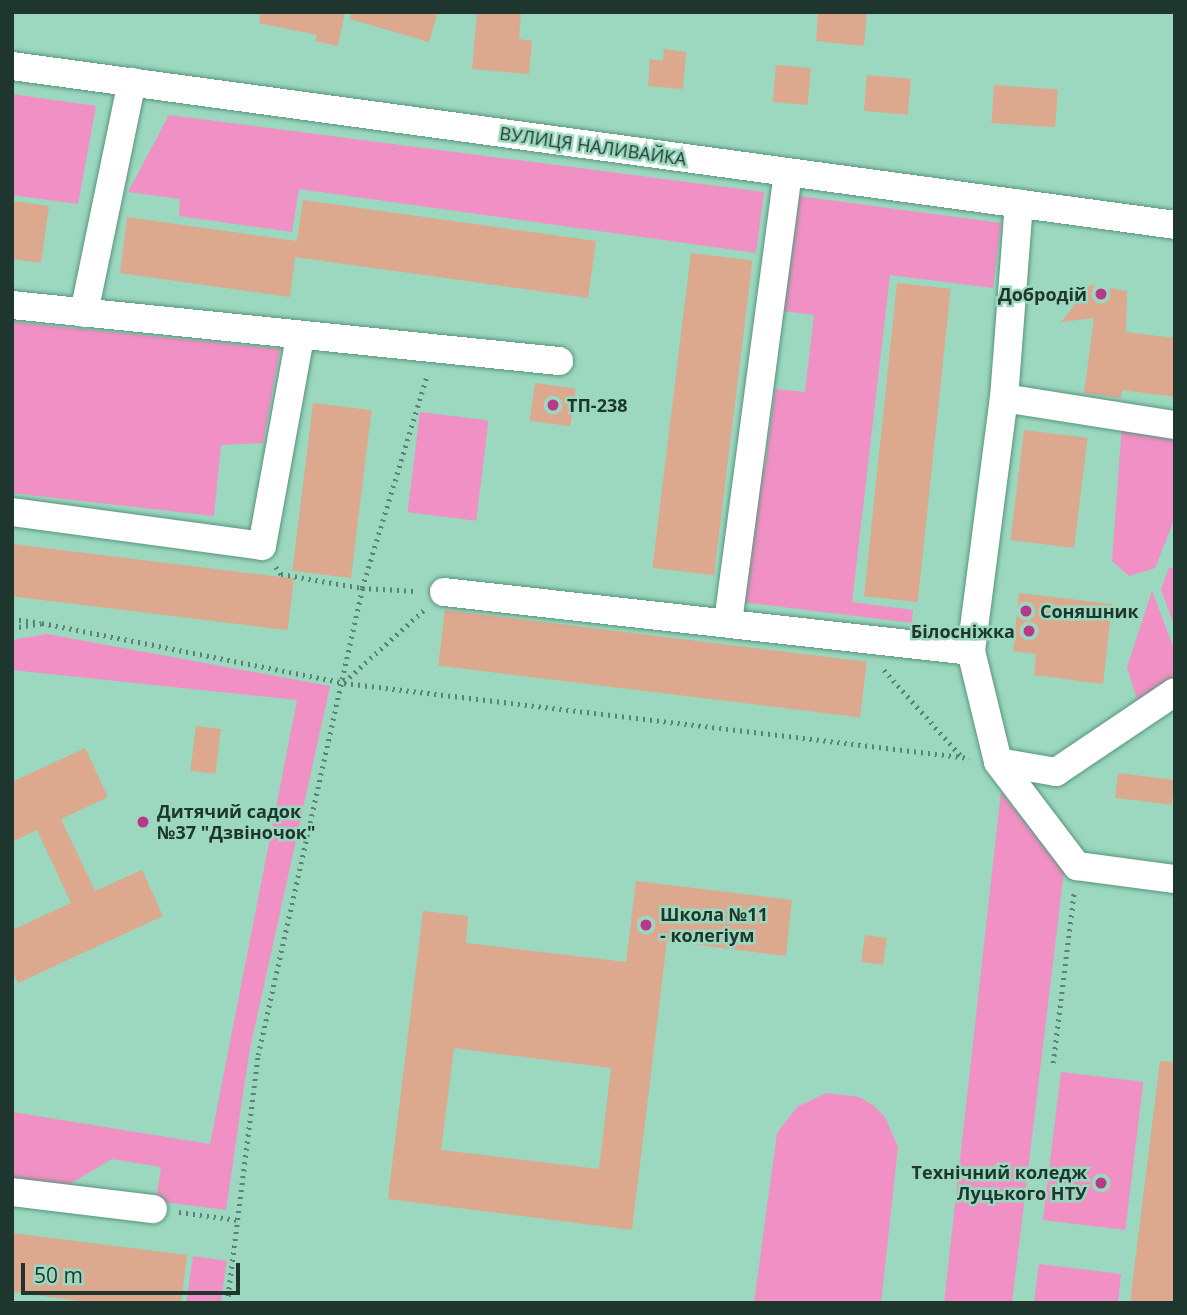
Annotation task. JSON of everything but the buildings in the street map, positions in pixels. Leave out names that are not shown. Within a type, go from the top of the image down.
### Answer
[{"type":"street","name":"ВУЛИЦЯ НАЛИВАЙКА","points":[[12,66],[1175,225]]},
{"type":"street","points":[[84,313],[132,82]]},
{"type":"street","points":[[728,622],[788,173]]},
{"type":"street","points":[[1019,204],[1004,398],[971,651],[998,762],[1077,866],[1175,879]]},
{"type":"street","points":[[12,305],[434,352],[559,361]]},
{"type":"street","points":[[12,512],[262,546],[300,337]]},
{"type":"street","points":[[1004,398],[1175,425]]},
{"type":"street","points":[[444,592],[850,633],[971,651]]},
{"type":"street","points":[[998,762],[1056,772],[1175,692]]},
{"type":"street","points":[[12,1192],[153,1209]]},
{"type":"path","points":[[227,1303],[258,1055],[344,682],[362,588],[434,352]]},
{"type":"path","points":[[262,546],[281,574],[362,588],[444,592]]},
{"type":"path","points":[[344,682],[444,592]]},
{"type":"path","points":[[12,619],[344,682],[998,762]]},
{"type":"path","points":[[12,628],[42,623]]},
{"type":"path","points":[[850,633],[963,757]]},
{"type":"path","points":[[1053,1063],[1077,866]]},
{"type":"path","points":[[153,1209],[238,1220]]},
{"type":"shaded area","points":[[12,94],[96,106],[78,204],[12,195]]},
{"type":"shaded area","points":[[169,115],[764,192],[756,253],[299,189],[292,232],[179,216],[180,199],[128,192]]},
{"type":"shaded area","points":[[798,196],[1001,223],[993,288],[890,275],[852,602],[913,610],[912,623],[741,602],[757,466],[765,467],[775,389],[805,392],[814,315],[783,311]]},
{"type":"shaded area","points":[[12,322],[280,349],[263,443],[221,445],[214,516],[12,493]]},
{"type":"shaded area","points":[[420,412],[488,420],[476,521],[408,512]]},
{"type":"shaded area","points":[[1122,425],[1175,435],[1175,518],[1155,568],[1129,576],[1112,561]]},
{"type":"shaded area","points":[[1169,568],[1175,568],[1175,628],[1161,589]]},
{"type":"shaded area","points":[[1152,591],[1175,651],[1175,680],[1139,706],[1127,667]]},
{"type":"shaded area","points":[[47,634],[330,686],[249,1053],[226,1210],[156,1201],[161,1167],[112,1159],[63,1188],[12,1182],[12,1112],[210,1144],[297,700],[12,670],[12,640]]},
{"type":"shaded area","points":[[1001,792],[1064,871],[1012,1303],[944,1303]]},
{"type":"shaded area","points":[[1061,1072],[1143,1082],[1125,1230],[1043,1220]]},
{"type":"shaded area","points":[[826,1093],[859,1097],[873,1105],[885,1117],[898,1147],[881,1303],[754,1303],[777,1133],[797,1107]]},
{"type":"shaded area","points":[[193,1256],[227,1261],[221,1303],[186,1303]]},
{"type":"shaded area","points":[[1039,1264],[1121,1274],[1118,1303],[1034,1303]]},
{"type":"place","name":"Добродій","points":[[1101,294]]},
{"type":"place","name":"ТП-238","points":[[553,405]]},
{"type":"place","name":"Соняшник","points":[[1026,611]]},
{"type":"place","name":"Білосніжка","points":[[1029,631]]},
{"type":"place","name":"Дитячий садок №37 \"Дзвіночок\"","points":[[143,822]]},
{"type":"place","name":"Школа №11 - колегіум","points":[[646,925]]},
{"type":"place","name":"Технічний коледж Луцького НТУ","points":[[1101,1183]]}]
